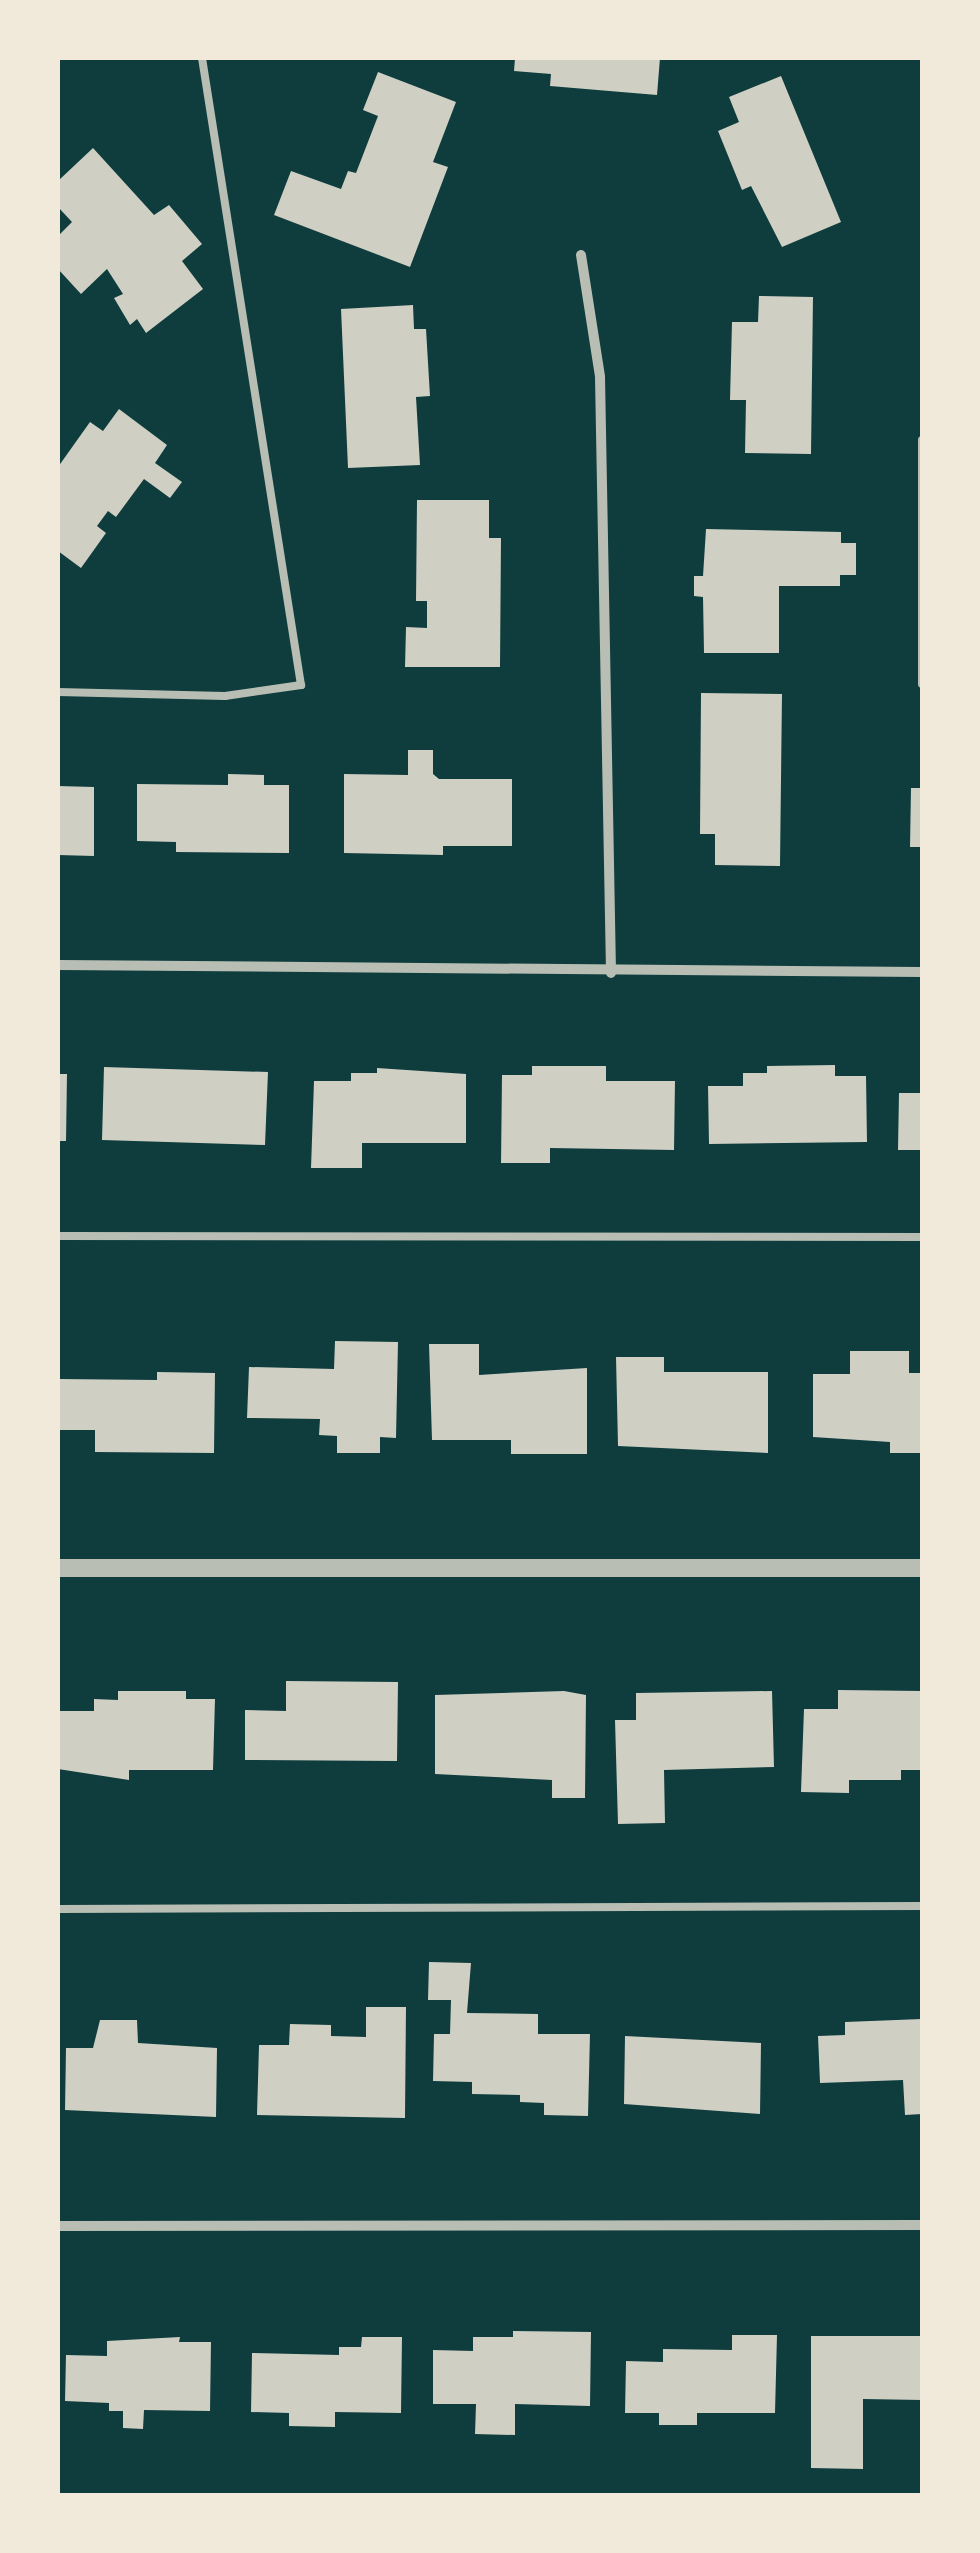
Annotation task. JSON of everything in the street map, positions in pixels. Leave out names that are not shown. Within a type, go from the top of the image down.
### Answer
[{"type":"street","points":[[581,256],[600,377],[611,973]]},
{"type":"street","points":[[58,964],[611,973],[922,972]]},
{"type":"street","points":[[58,1568],[922,1568]]},
{"type":"street","points":[[58,2226],[922,2225]]},
{"type":"lane","points":[[58,692],[225,696],[301,686],[202,58]]},
{"type":"lane","points":[[922,440],[922,684]]},
{"type":"lane","points":[[58,1236],[922,1237]]},
{"type":"lane","points":[[58,1909],[922,1906]]},
{"type":"building","points":[[515,58],[660,58],[657,95],[550,86],[551,74],[514,71]]},
{"type":"building","points":[[378,72],[456,102],[433,162],[448,167],[410,267],[274,215],[291,171],[341,189],[348,171],[356,173],[378,116],[363,110]]},
{"type":"building","points":[[781,76],[841,222],[782,247],[751,186],[742,190],[718,131],[739,122],[729,97]]},
{"type":"building","points":[[93,148],[154,215],[169,205],[202,244],[182,261],[203,289],[146,333],[137,319],[130,325],[114,298],[123,294],[107,269],[81,294],[58,269],[58,236],[72,222],[58,207],[58,181]]},
{"type":"building","points":[[759,296],[813,297],[811,454],[745,453],[746,400],[730,400],[732,322],[758,322]]},
{"type":"building","points":[[413,305],[414,329],[426,329],[430,396],[416,397],[420,465],[348,468],[341,309]]},
{"type":"building","points":[[119,409],[167,445],[155,463],[182,482],[170,498],[144,479],[116,517],[108,511],[97,526],[106,533],[81,568],[58,551],[58,467],[90,422],[103,431]]},
{"type":"building","points":[[417,500],[489,500],[489,538],[501,538],[500,667],[405,667],[406,627],[427,628],[427,601],[416,601]]},
{"type":"building","points":[[706,529],[841,532],[841,543],[856,543],[856,575],[840,575],[840,586],[779,586],[779,653],[704,653],[703,597],[694,596],[694,576],[703,576]]},
{"type":"building","points":[[701,693],[782,694],[780,866],[715,865],[715,834],[700,834]]},
{"type":"building","points":[[408,750],[433,750],[433,774],[439,779],[512,779],[512,846],[443,846],[443,855],[344,853],[344,774],[408,775]]},
{"type":"building","points":[[228,774],[264,775],[264,785],[289,785],[289,853],[176,852],[176,842],[137,841],[137,784],[228,785]]},
{"type":"building","points":[[58,786],[94,787],[94,856],[58,855]]},
{"type":"building","points":[[911,788],[922,788],[922,847],[910,847]]},
{"type":"building","points":[[835,1065],[835,1076],[866,1076],[867,1142],[709,1144],[708,1086],[743,1086],[743,1073],[767,1073],[767,1066]]},
{"type":"building","points":[[532,1066],[606,1066],[606,1081],[675,1081],[674,1150],[550,1148],[550,1163],[501,1163],[502,1075],[532,1075]]},
{"type":"building","points":[[104,1067],[268,1072],[265,1145],[102,1140]]},
{"type":"building","points":[[377,1068],[466,1074],[466,1143],[362,1143],[362,1168],[311,1168],[314,1081],[351,1081],[351,1073],[377,1073]]},
{"type":"building","points":[[58,1074],[67,1074],[66,1141],[58,1141]]},
{"type":"building","points":[[899,1093],[922,1093],[922,1150],[898,1150]]},
{"type":"building","points":[[335,1341],[398,1342],[396,1438],[380,1437],[380,1453],[337,1453],[337,1436],[319,1435],[320,1419],[247,1418],[249,1367],[334,1369]]},
{"type":"building","points":[[429,1344],[479,1344],[479,1375],[587,1368],[587,1454],[511,1454],[511,1440],[432,1440]]},
{"type":"building","points":[[850,1351],[909,1351],[909,1373],[922,1373],[922,1453],[890,1453],[890,1442],[813,1437],[813,1374],[850,1374]]},
{"type":"building","points":[[616,1357],[664,1357],[664,1372],[768,1372],[768,1453],[618,1446]]},
{"type":"building","points":[[157,1372],[215,1373],[214,1453],[95,1452],[95,1430],[58,1430],[58,1379],[157,1380]]},
{"type":"building","points":[[286,1681],[398,1682],[397,1761],[245,1760],[245,1710],[286,1711]]},
{"type":"building","points":[[838,1690],[922,1691],[922,1770],[901,1770],[901,1780],[849,1780],[849,1793],[801,1792],[804,1709],[838,1709]]},
{"type":"building","points":[[118,1691],[186,1691],[186,1699],[215,1699],[213,1770],[129,1770],[129,1780],[58,1769],[58,1711],[94,1711],[94,1699],[118,1700]]},
{"type":"building","points":[[564,1691],[586,1695],[585,1798],[552,1798],[552,1780],[435,1774],[435,1695]]},
{"type":"building","points":[[772,1691],[774,1767],[664,1770],[665,1823],[618,1824],[615,1720],[636,1720],[636,1693]]},
{"type":"building","points":[[429,1962],[471,1963],[467,2013],[538,2014],[538,2034],[590,2034],[588,2116],[544,2115],[544,2103],[520,2102],[520,2095],[472,2094],[472,2082],[433,2081],[434,2034],[450,2034],[451,2000],[428,2000]]},
{"type":"building","points":[[366,2007],[406,2007],[405,2118],[257,2115],[259,2045],[289,2045],[290,2024],[331,2025],[331,2036],[366,2037]]},
{"type":"building","points":[[922,2019],[922,2114],[905,2115],[903,2080],[820,2083],[818,2036],[845,2035],[845,2022]]},
{"type":"building","points":[[100,2020],[137,2020],[138,2043],[217,2048],[216,2117],[65,2110],[66,2048],[93,2048]]},
{"type":"building","points":[[625,2036],[761,2043],[760,2114],[624,2104]]},
{"type":"building","points":[[513,2331],[591,2332],[590,2406],[515,2404],[515,2435],[475,2434],[476,2404],[433,2404],[433,2350],[473,2351],[473,2337],[513,2337]]},
{"type":"building","points":[[732,2335],[777,2335],[775,2413],[697,2413],[697,2425],[659,2425],[659,2413],[625,2413],[626,2361],[663,2362],[663,2349],[732,2350]]},
{"type":"building","points":[[811,2336],[922,2336],[922,2400],[863,2399],[863,2469],[811,2468]]},
{"type":"building","points":[[180,2337],[179,2342],[211,2342],[210,2411],[144,2410],[143,2429],[123,2428],[123,2411],[109,2411],[109,2403],[65,2401],[66,2355],[107,2356],[107,2341]]},
{"type":"building","points":[[362,2337],[402,2337],[401,2413],[335,2412],[335,2427],[289,2426],[289,2413],[251,2412],[252,2353],[339,2355],[339,2347],[361,2347]]}]
